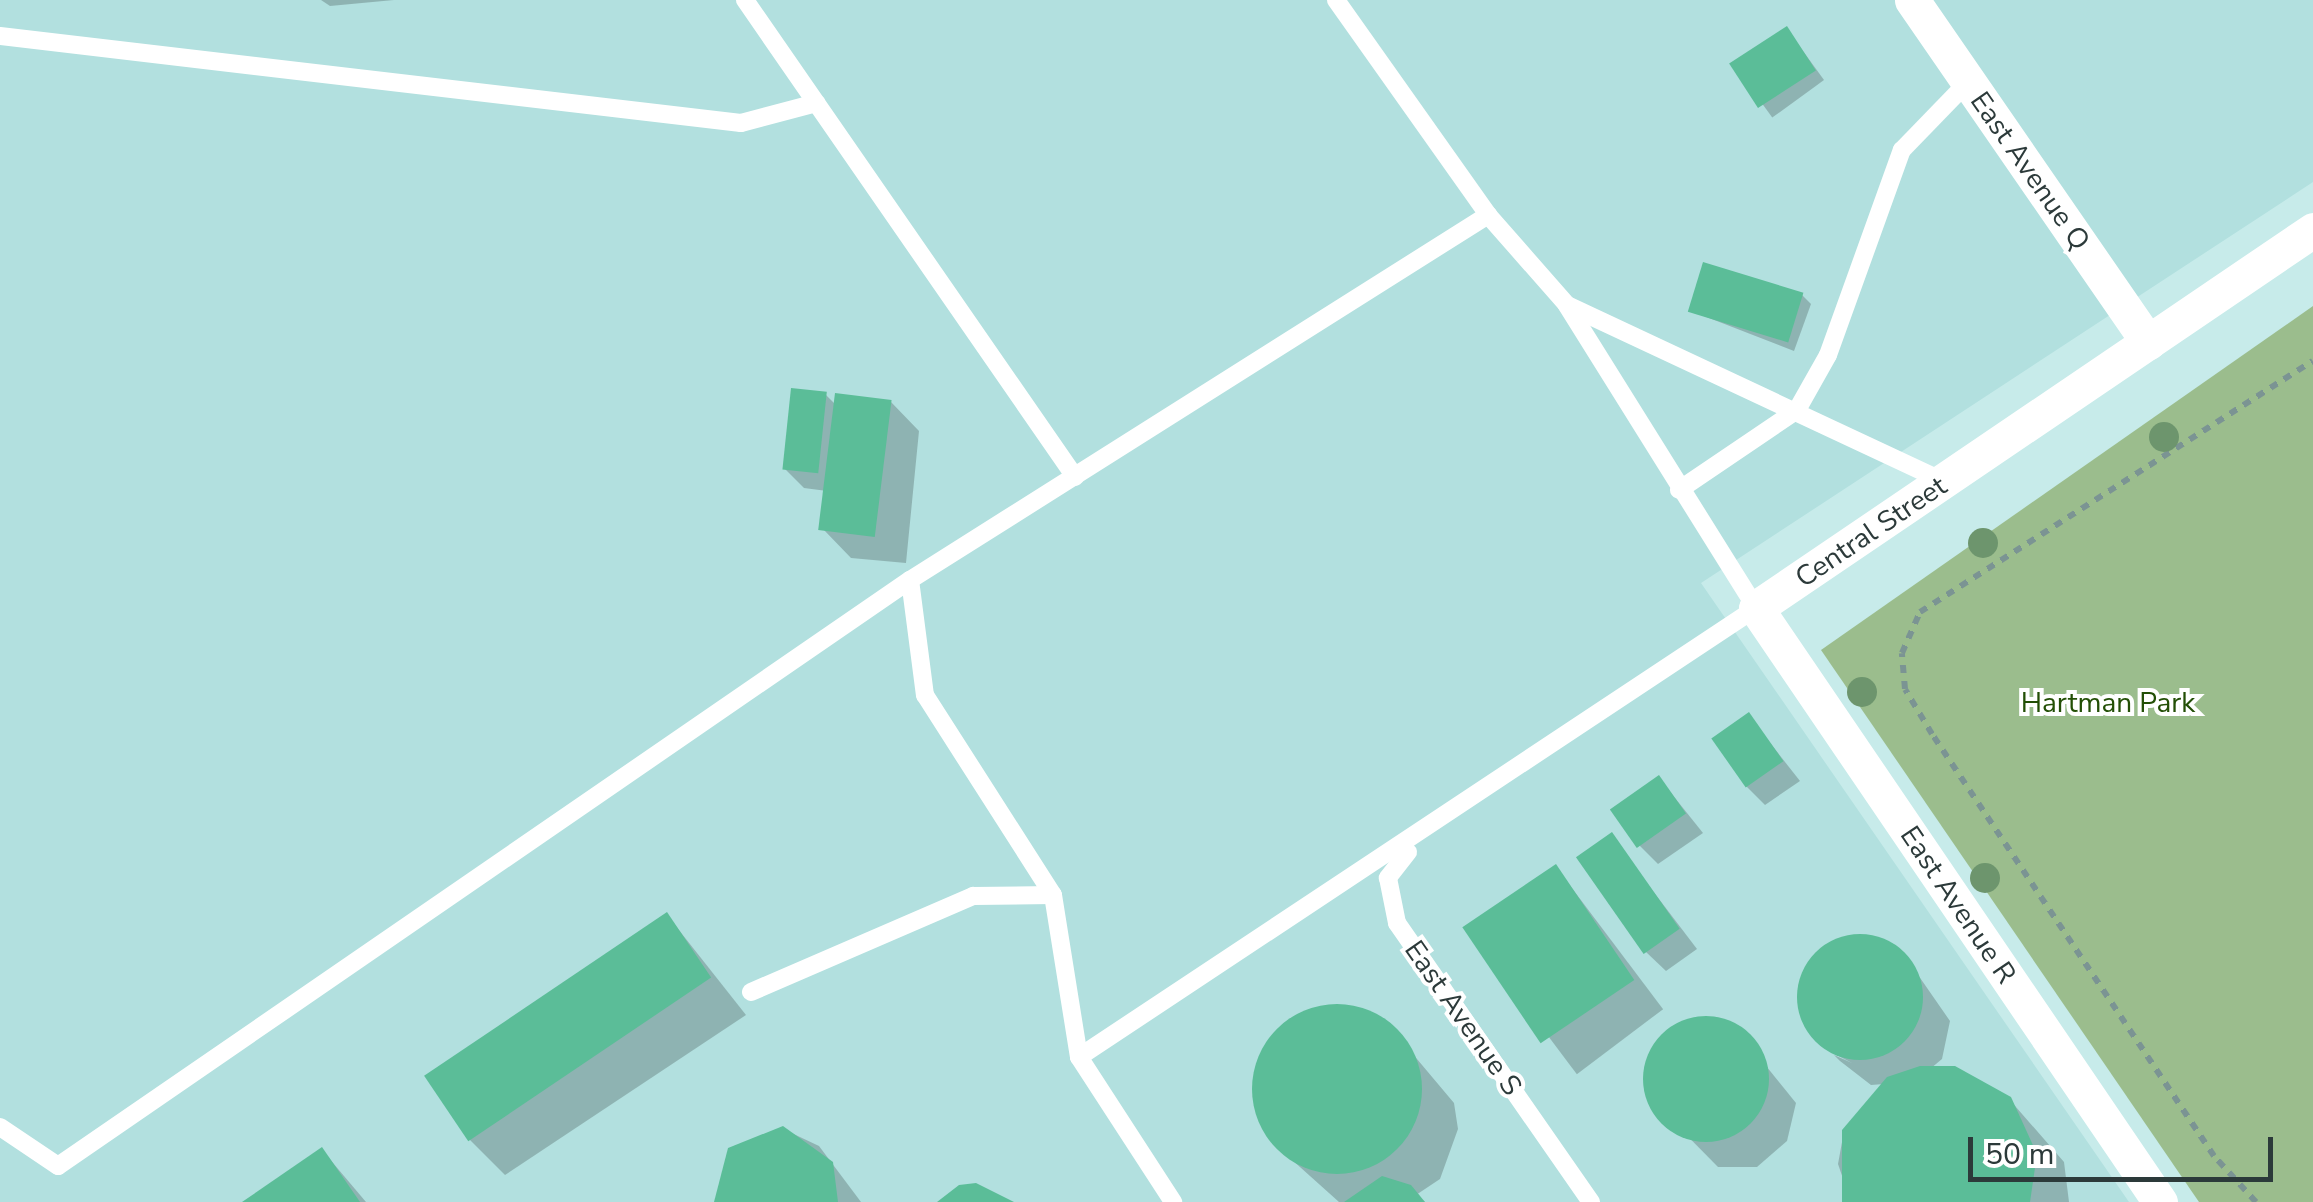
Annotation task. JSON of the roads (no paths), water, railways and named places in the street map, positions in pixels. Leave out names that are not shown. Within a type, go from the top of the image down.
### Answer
[{"type":"street","name":"East Avenue Q","points":[[1912,0],[2148,342]]},
{"type":"street","name":"Central Street","points":[[1756,608],[2313,230]]},
{"type":"street","name":"East Avenue R","points":[[1756,608],[2160,1202]]},
{"type":"lane","points":[[745,0],[1075,478]]},
{"type":"lane","points":[[1336,0],[1488,215],[1567,305],[1756,608]]},
{"type":"lane","points":[[0,36],[740,123],[816,103]]},
{"type":"lane","points":[[1679,490],[1796,410],[1828,354],[1902,150],[1968,82]]},
{"type":"lane","points":[[0,1127],[58,1166],[910,580],[1488,215]]},
{"type":"lane","points":[[1567,305],[1944,482]]},
{"type":"lane","points":[[910,580],[925,695],[1053,895],[1080,1057],[1173,1202]]},
{"type":"lane","name":"Central Street","points":[[1080,1057],[1756,608]]},
{"type":"lane","name":"East Avenue S","points":[[1425,830],[1388,878],[1396,924],[1591,1202]]},
{"type":"lane","points":[[751,992],[973,896],[1053,895]]},
{"type":"park label","name":"Hartman Park","points":[[2108,703]]}]
